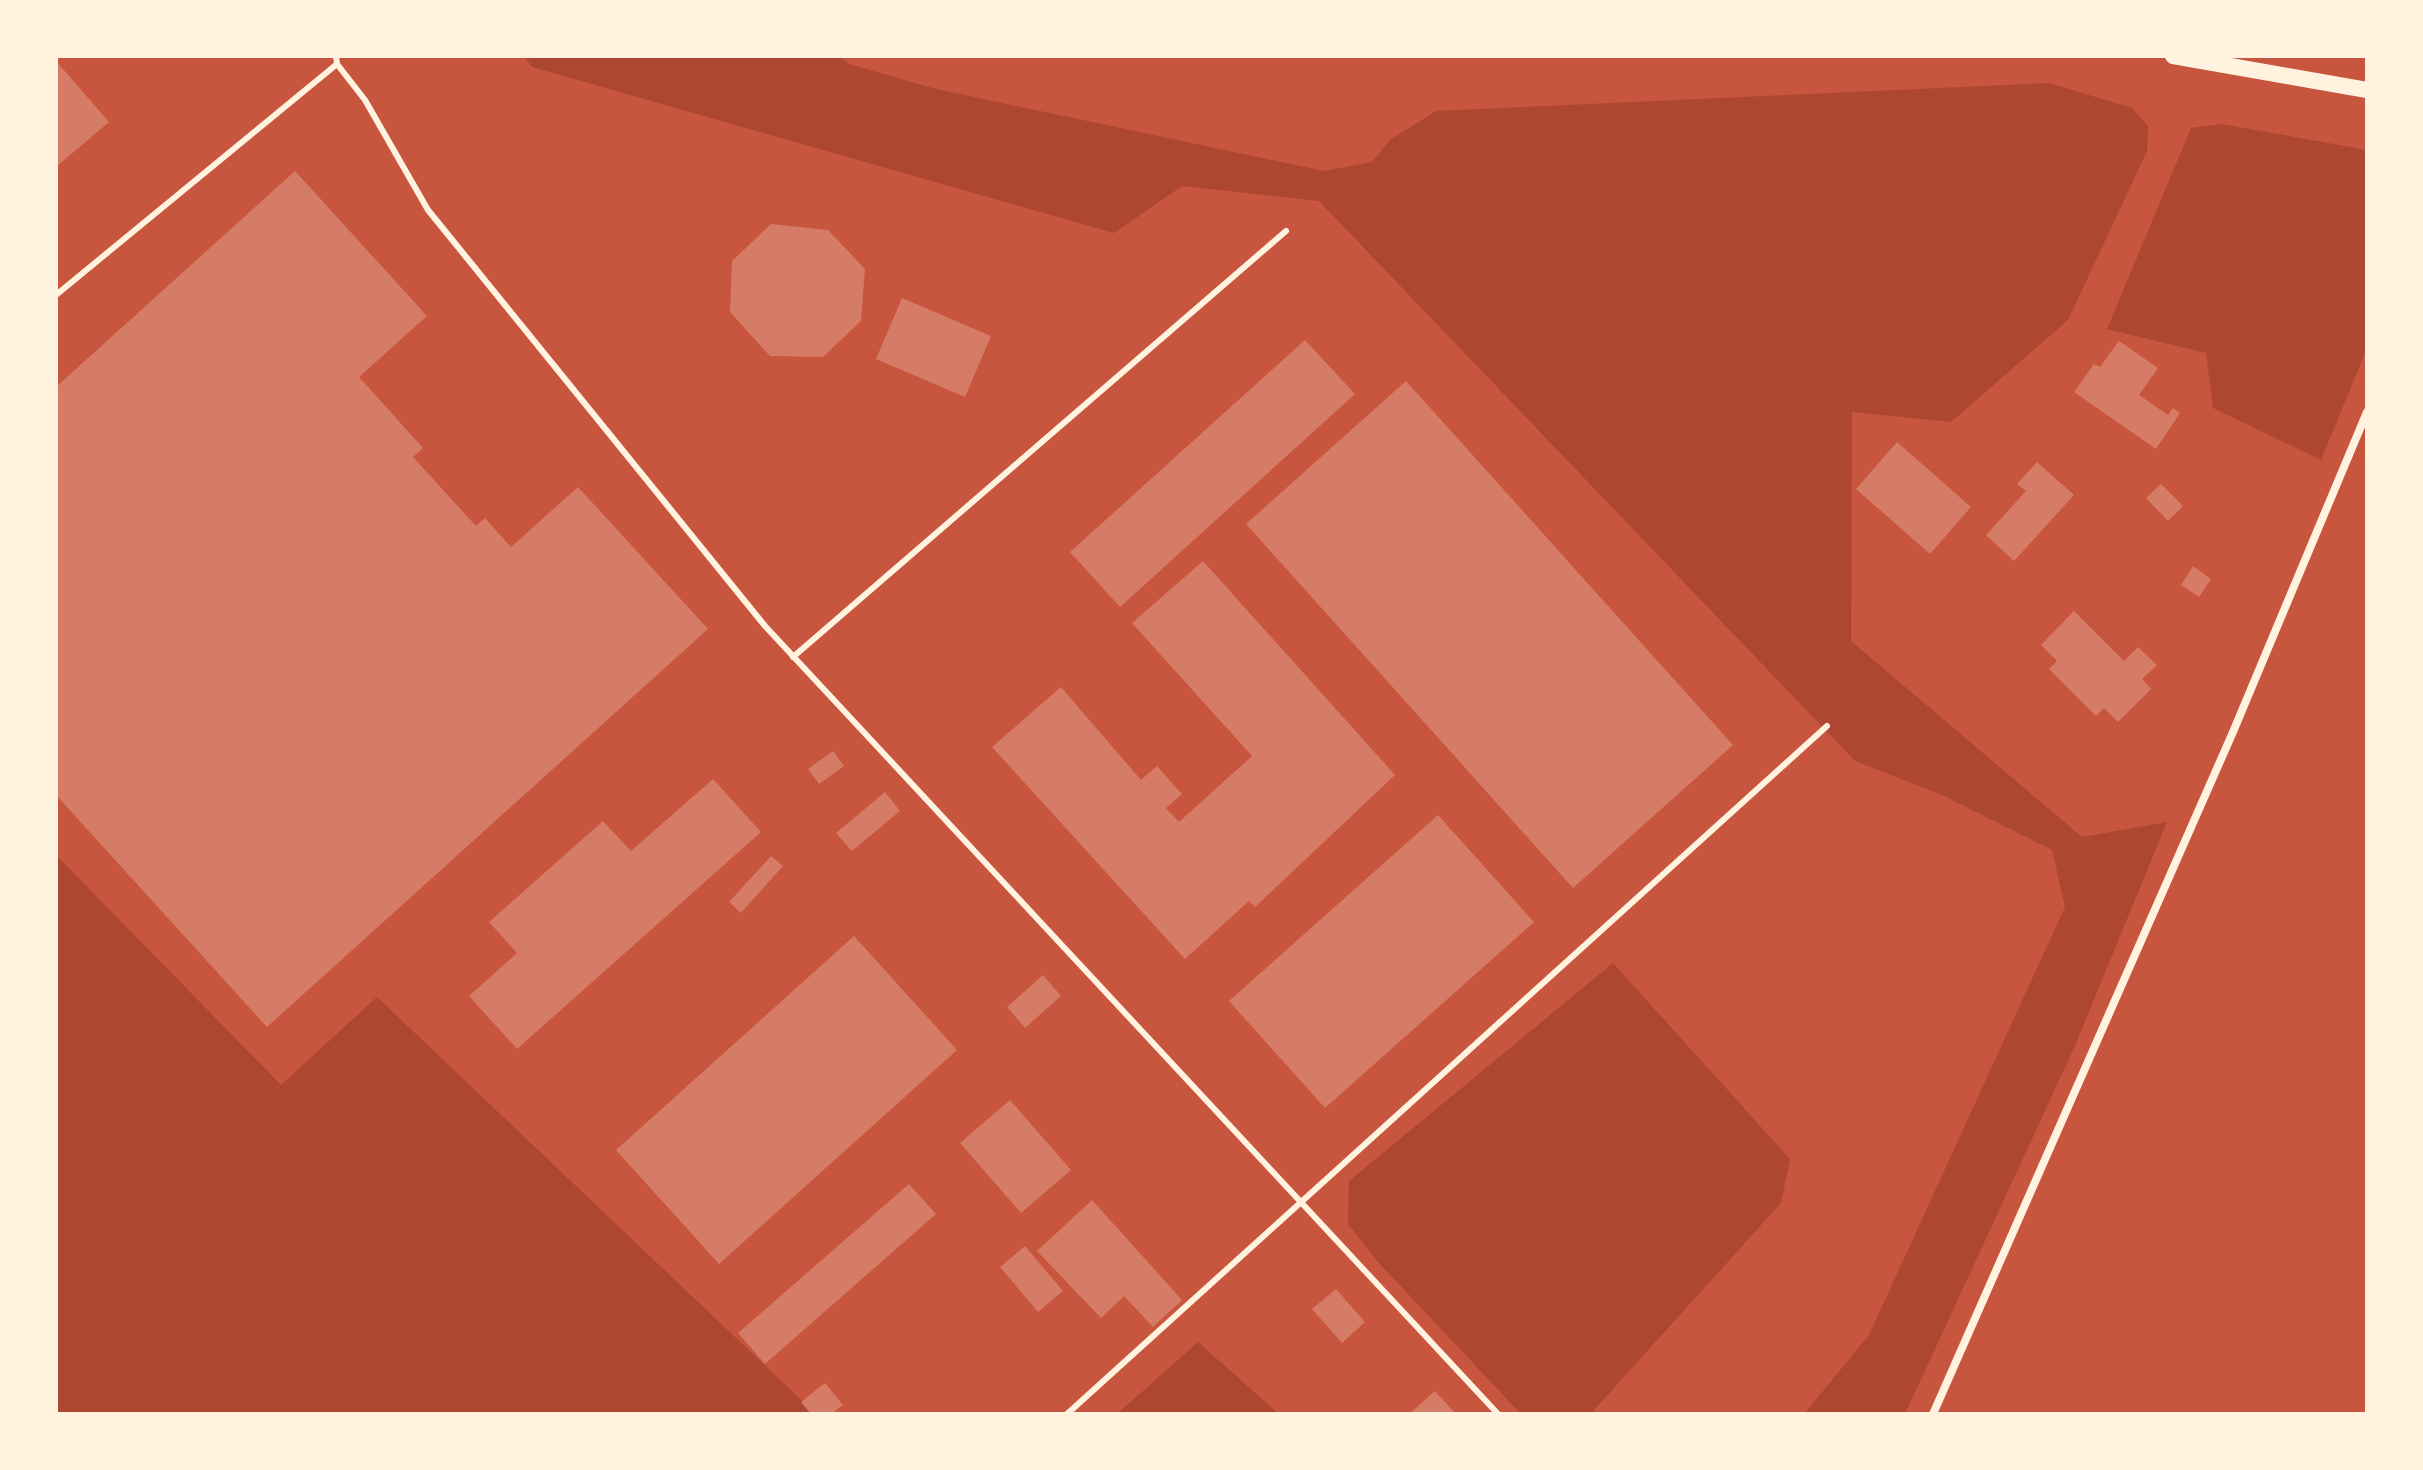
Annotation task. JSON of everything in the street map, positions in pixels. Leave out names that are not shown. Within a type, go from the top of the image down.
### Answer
[{"type":"main road","points":[[2173,56],[2367,90]]},
{"type":"street","points":[[1933,1414],[2233,732],[2367,412]]},
{"type":"lane","points":[[56,295],[337,60],[365,100],[428,210],[793,657],[1498,1414]]},
{"type":"lane","points":[[793,657],[1286,231]]},
{"type":"lane","points":[[1067,1414],[1827,726]]},
{"type":"shaded area","points":[[524,56],[838,56],[849,64],[936,89],[1324,171],[1372,162],[1390,140],[1436,111],[2049,83],[2132,108],[2148,126],[2147,151],[2068,320],[1951,422],[1852,412],[1851,641],[2082,837],[2167,822],[2074,1048],[1905,1414],[1804,1414],[1869,1335],[2065,907],[2052,850],[1942,795],[1855,761],[1319,201],[1182,186],[1114,233],[532,67]]},
{"type":"shaded area","points":[[2222,124],[2367,150],[2367,348],[2321,460],[2213,408],[2206,353],[2107,329],[2191,128]]},
{"type":"shaded area","points":[[56,855],[281,1085],[377,997],[816,1414],[56,1414]]},
{"type":"shaded area","points":[[1613,963],[1790,1159],[1781,1203],[1594,1410],[1595,1414],[1521,1414],[1378,1262],[1348,1224],[1349,1181]]},
{"type":"shaded area","points":[[1198,1342],[1279,1414],[1117,1414]]},
{"type":"building","points":[[56,61],[109,122],[56,167]]},
{"type":"building","points":[[295,171],[427,316],[359,377],[423,448],[413,457],[476,526],[485,518],[511,547],[578,487],[708,629],[267,1027],[56,795],[56,387]]},
{"type":"building","points":[[771,224],[828,230],[865,269],[861,321],[823,357],[770,356],[730,312],[732,261]]},
{"type":"building","points":[[902,298],[991,336],[965,397],[876,359]]},
{"type":"building","points":[[1305,340],[1355,394],[1120,607],[1070,552]]},
{"type":"building","points":[[2119,341],[2158,368],[2139,395],[2168,415],[2173,408],[2180,413],[2156,449],[2074,392],[2094,364],[2100,367]]},
{"type":"building","points":[[1406,381],[1733,745],[1573,888],[1246,524]]},
{"type":"building","points":[[1897,442],[1971,507],[1930,554],[1856,489]]},
{"type":"building","points":[[2037,462],[2074,495],[2014,561],[1986,535],[2026,491],[2017,484]]},
{"type":"building","points":[[2161,484],[2183,506],[2168,521],[2146,498]]},
{"type":"building","points":[[1203,561],[1395,775],[1255,907],[1249,901],[1185,959],[992,747],[1061,687],[1141,780],[1157,766],[1182,794],[1166,808],[1179,822],[1252,756],[1132,623]]},
{"type":"building","points":[[2193,566],[2211,579],[2199,597],[2181,585]]},
{"type":"building","points":[[2074,611],[2124,661],[2138,647],[2157,665],[2142,679],[2151,689],[2118,722],[2104,708],[2096,716],[2049,669],[2057,661],[2041,645]]},
{"type":"building","points":[[833,751],[844,766],[819,784],[808,769]]},
{"type":"building","points":[[713,779],[761,832],[517,1049],[469,996],[517,953],[489,922],[603,821],[631,851]]},
{"type":"building","points":[[885,792],[900,811],[852,851],[836,833]]},
{"type":"building","points":[[1438,815],[1534,922],[1325,1108],[1229,1001]]},
{"type":"building","points":[[771,856],[783,866],[741,913],[729,902]]},
{"type":"building","points":[[854,936],[957,1050],[719,1264],[616,1150]]},
{"type":"building","points":[[1043,975],[1061,996],[1025,1028],[1007,1007]]},
{"type":"building","points":[[1010,1100],[1071,1170],[1021,1213],[960,1143]]},
{"type":"building","points":[[909,1184],[936,1214],[765,1364],[738,1333]]},
{"type":"building","points":[[1092,1200],[1182,1300],[1153,1327],[1124,1296],[1101,1318],[1037,1251]]},
{"type":"building","points":[[1025,1246],[1063,1291],[1038,1312],[1000,1267]]},
{"type":"building","points":[[1336,1289],[1365,1322],[1342,1343],[1312,1309]]},
{"type":"building","points":[[825,1383],[843,1405],[831,1414],[811,1414],[801,1402]]},
{"type":"building","points":[[1435,1391],[1456,1414],[1409,1414]]}]
